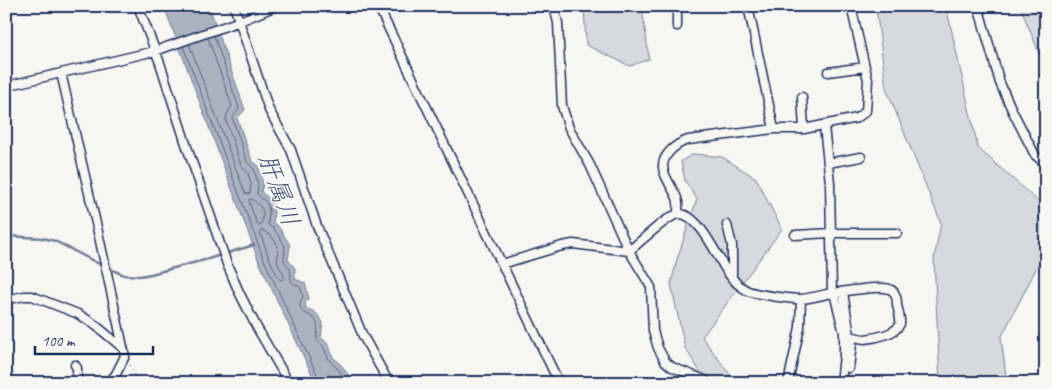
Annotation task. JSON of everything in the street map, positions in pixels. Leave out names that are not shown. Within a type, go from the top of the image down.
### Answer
[{"type":"street","points":[[138,6],[157,50],[187,147],[227,264],[256,326],[289,383]]},
{"type":"street","points":[[234,6],[269,110],[291,150],[318,226],[363,336],[389,383]]},
{"type":"street","points":[[6,86],[157,50],[240,21],[276,6]]},
{"type":"street","points":[[378,6],[559,383]]},
{"type":"street","points":[[554,6],[558,23],[562,106],[569,128],[590,165],[629,251],[651,287],[653,331],[664,361],[672,367],[704,380],[706,383]]},
{"type":"street","points":[[677,6],[677,26]]},
{"type":"street","points":[[748,6],[774,129]]},
{"type":"street","points":[[678,214],[678,200],[664,172],[663,165],[671,150],[678,143],[688,140],[774,129],[804,130],[857,118],[866,110],[868,80],[851,6]]},
{"type":"street","points":[[978,6],[1000,83],[1032,150],[1046,164]]},
{"type":"street","points":[[828,72],[865,67]]},
{"type":"street","points":[[60,73],[124,352],[109,383]]},
{"type":"street","points":[[802,97],[804,130]]},
{"type":"street","points":[[824,126],[830,183],[833,293],[844,333],[841,383]]},
{"type":"street","points":[[828,163],[860,158]]},
{"type":"street","points":[[502,264],[574,244],[629,251],[668,218],[678,214],[688,216],[697,223],[732,278],[748,291],[761,295],[801,299],[833,293],[889,288],[894,293],[896,299],[900,323],[897,328],[891,333],[878,337],[864,339],[850,336]]},
{"type":"street","points":[[728,225],[732,245],[732,278]]},
{"type":"street","points":[[795,235],[897,232]]},
{"type":"street","points":[[843,292],[852,344],[849,368]]},
{"type":"street","points":[[6,300],[32,296],[78,314],[94,324],[124,352]]},
{"type":"street","points":[[788,383],[800,327],[801,299]]},
{"type":"street","points":[[75,365],[77,368],[77,383]]},
{"type":"path","points":[[124,352],[138,383]]},
{"type":"shaded area","points":[[584,6],[642,6],[649,59],[630,66],[586,45]]},
{"type":"shaded area","points":[[873,6],[946,6],[978,148],[1041,204],[1043,255],[1001,338],[1007,383],[940,383],[934,259],[941,223],[886,88],[877,15]]},
{"type":"shaded area","points":[[1020,6],[1046,6],[1046,68],[1041,58]]},
{"type":"shaded area","points":[[694,154],[722,157],[756,178],[782,229],[702,337],[736,383],[712,383],[701,373],[685,348],[671,284],[677,259],[697,199],[685,181],[681,161]]},
{"type":"water","points":[[164,6],[209,6],[245,110],[237,118],[252,161],[258,165],[263,184],[261,192],[273,205],[273,223],[278,226],[290,245],[288,260],[295,268],[295,279],[305,283],[309,299],[305,303],[306,308],[315,312],[323,322],[321,338],[328,343],[333,357],[354,383],[316,383],[259,262]]},
{"type":"waterway","points":[[6,236],[43,238],[55,241],[103,266]]},
{"type":"waterway","points":[[108,268],[124,275],[140,276],[254,245]]},
{"type":"water label","name":"肝属川","points":[[279,190]]}]
